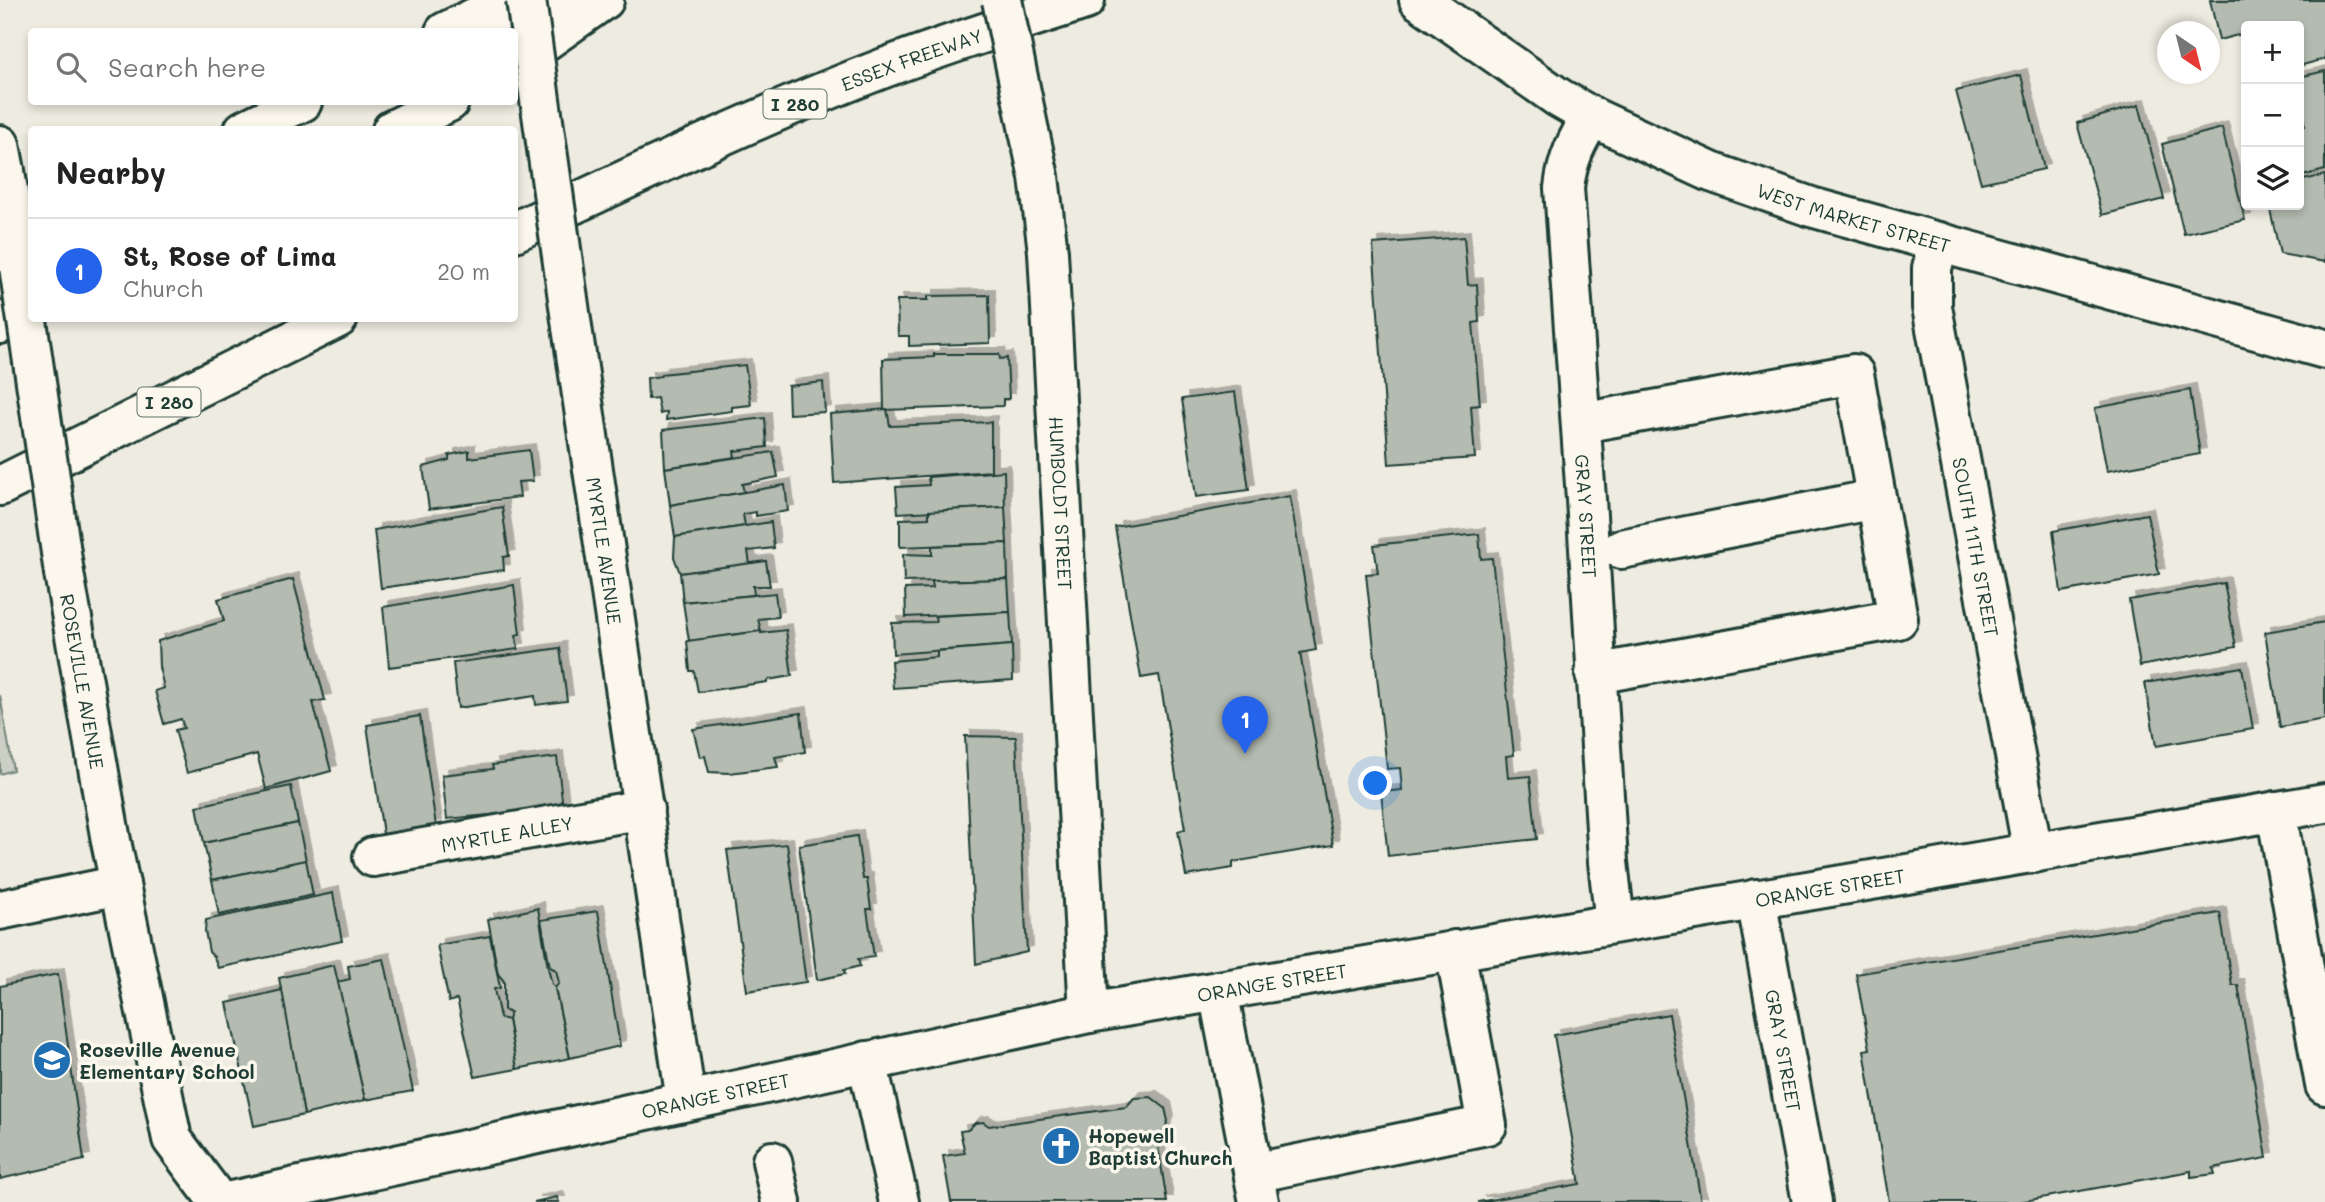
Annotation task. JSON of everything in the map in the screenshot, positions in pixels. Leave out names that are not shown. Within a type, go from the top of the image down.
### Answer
[{"type":"main road","name":"MYRTLE AVENUE","points":[[526,0],[686,1101]]},
{"type":"main road","points":[[454,28],[482,14],[604,0]]},
{"type":"main road","points":[[518,60],[604,0]]},
{"type":"main road","name":"HUMBOLDT STREET","points":[[1002,0],[1039,177],[1048,252],[1089,1013]]},
{"type":"main road","name":"ESSEX FREEWAY","points":[[518,230],[718,138],[869,74],[960,40],[1085,0]]},
{"type":"main road","name":"WEST MARKET STREET","points":[[1434,11],[1528,78],[1592,117],[1673,155],[1760,190],[1811,207],[2325,349]]},
{"type":"main road","points":[[252,126],[296,105]]},
{"type":"main road","points":[[400,126],[443,105]]},
{"type":"main road","name":"GRAY STREET","points":[[1592,117],[1572,153],[1564,188],[1610,893],[1615,923]]},
{"type":"main road","name":"ROSEVILLE AVENUE","points":[[2,158],[64,573],[120,885],[172,1139],[219,1202]]},
{"type":"main road","points":[[0,248],[28,235]]},
{"type":"main road","name":"SOUTH 11TH STREET","points":[[1938,242],[1933,268],[1932,307],[2033,853]]},
{"type":"main road","points":[[0,324],[28,310]]},
{"type":"main road","name":"I 280","points":[[0,486],[330,322]]},
{"type":"main road","points":[[1581,423],[1854,374],[1898,619],[1595,674]]},
{"type":"main road","points":[[1621,548],[1876,499]]},
{"type":"main road","name":"ORANGE STREET","points":[[227,1202],[1089,1013],[2325,803]]},
{"type":"main road","name":"MYRTLE ALLEY","points":[[373,857],[644,809]]},
{"type":"main road","points":[[2276,811],[2325,1085]]},
{"type":"main road","points":[[0,910],[120,885]]},
{"type":"main road","name":"GRAY STREET","points":[[1756,899],[1812,1202]]},
{"type":"main road","points":[[1218,991],[1256,1188],[1487,1125],[1455,950]]},
{"type":"main road","points":[[867,1061],[899,1202]]},
{"type":"main road","points":[[772,1161],[781,1202]]},
{"type":"shaded area","points":[[0,695],[13,770],[0,774]]},
{"type":"building","points":[[2210,0],[2325,0],[2325,59],[2304,65],[2304,21],[2241,21],[2241,34],[2220,40],[2220,21],[2215,21]]},
{"type":"building","points":[[2325,71],[2325,170],[2304,176],[2305,126],[2304,76]]},
{"type":"building","points":[[2021,75],[2044,169],[1981,183],[1956,91]]},
{"type":"building","points":[[2139,105],[2164,199],[2102,215],[2077,123]]},
{"type":"building","points":[[2222,128],[2245,220],[2184,234],[2162,144]]},
{"type":"building","points":[[2325,175],[2325,262],[2280,254],[2270,210],[2304,210],[2304,180]]},
{"type":"building","points":[[1464,237],[1468,285],[1477,284],[1479,322],[1473,323],[1480,405],[1471,406],[1475,458],[1389,464],[1373,244]]},
{"type":"building","points":[[989,295],[990,343],[909,346],[909,336],[898,336],[897,300],[928,300],[928,296]]},
{"type":"building","points":[[934,354],[999,354],[1000,359],[1007,358],[1009,399],[1003,399],[1003,406],[884,410],[883,359],[934,357]]},
{"type":"building","points":[[745,365],[751,405],[732,407],[732,411],[666,420],[667,412],[660,414],[657,398],[648,399],[647,378],[661,374]]},
{"type":"building","points":[[823,382],[825,412],[789,414],[788,386]]},
{"type":"building","points":[[2190,390],[2200,454],[2107,471],[2095,408]]},
{"type":"building","points":[[1235,392],[1249,490],[1196,497],[1182,399]]},
{"type":"building","points":[[887,409],[890,426],[991,422],[991,471],[834,483],[830,414]]},
{"type":"building","points":[[765,418],[767,447],[734,451],[735,457],[665,468],[663,430]]},
{"type":"building","points":[[529,450],[533,481],[518,482],[520,497],[429,509],[423,467],[449,460],[449,455],[469,451],[469,458]]},
{"type":"building","points":[[773,452],[778,477],[742,484],[744,492],[670,505],[665,468]]},
{"type":"building","points":[[1004,471],[1005,507],[898,513],[896,487],[929,485],[928,477]]},
{"type":"building","points":[[785,485],[788,511],[756,516],[756,512],[743,514],[745,526],[675,537],[670,505]]},
{"type":"building","points":[[1290,496],[1316,650],[1300,653],[1333,845],[1233,862],[1233,868],[1186,876],[1178,831],[1185,829],[1159,675],[1141,678],[1115,527]]},
{"type":"building","points":[[502,507],[509,556],[503,557],[504,570],[381,588],[374,530]]},
{"type":"building","points":[[1005,507],[1007,543],[900,547],[900,519],[929,518],[929,511]]},
{"type":"building","points":[[2147,514],[2159,574],[2061,592],[2053,531]]},
{"type":"building","points":[[771,522],[774,548],[748,551],[750,564],[680,573],[674,557],[675,537]]},
{"type":"building","points":[[1479,534],[1481,559],[1492,558],[1514,755],[1506,756],[1508,778],[1530,776],[1537,839],[1388,856],[1381,792],[1402,790],[1400,768],[1387,769],[1366,574],[1378,573],[1374,545]]},
{"type":"building","points":[[1007,543],[1008,579],[904,582],[903,554],[932,555],[932,546]]},
{"type":"building","points":[[766,561],[770,586],[753,586],[754,595],[683,602],[680,573]]},
{"type":"building","points":[[293,579],[325,700],[313,702],[331,771],[266,789],[257,754],[187,773],[175,730],[184,728],[181,719],[164,724],[155,691],[164,688],[159,667],[158,641],[224,621],[218,599]]},
{"type":"building","points":[[1008,579],[1010,612],[906,617],[905,589],[933,588],[932,581]]},
{"type":"building","points":[[2224,583],[2236,647],[2140,666],[2129,600]]},
{"type":"building","points":[[514,585],[520,634],[516,635],[518,649],[389,667],[383,607]]},
{"type":"building","points":[[775,593],[778,617],[758,619],[761,631],[689,641],[683,602]]},
{"type":"building","points":[[1010,612],[1012,645],[893,654],[892,623],[936,622],[935,616]]},
{"type":"building","points":[[2325,622],[2325,719],[2280,727],[2265,632]]},
{"type":"building","points":[[786,630],[792,676],[698,692],[694,671],[690,671],[687,641]]},
{"type":"building","points":[[1012,645],[1013,680],[893,688],[891,661],[937,657],[937,651]]},
{"type":"building","points":[[560,648],[567,701],[536,705],[535,696],[458,708],[453,663]]},
{"type":"building","points":[[2242,667],[2253,729],[2156,746],[2145,683]]},
{"type":"building","points":[[801,713],[805,752],[775,757],[778,767],[729,773],[709,772],[705,756],[700,757],[693,729]]},
{"type":"building","points":[[420,716],[436,826],[383,834],[367,725]]},
{"type":"building","points":[[965,736],[1016,737],[1027,952],[976,964]]},
{"type":"building","points":[[557,757],[563,808],[447,819],[442,775],[493,769],[492,765]]},
{"type":"building","points":[[291,786],[298,823],[204,843],[197,806]]},
{"type":"building","points":[[298,823],[306,860],[212,880],[204,843]]},
{"type":"building","points":[[857,836],[863,879],[867,879],[871,909],[867,909],[874,957],[858,959],[860,966],[844,970],[845,974],[817,980],[799,845]]},
{"type":"building","points":[[787,844],[806,982],[747,991],[727,850]]},
{"type":"building","points":[[306,860],[313,895],[219,915],[212,880]]},
{"type":"building","points":[[333,893],[342,941],[218,968],[209,952],[206,920]]},
{"type":"building","points":[[538,908],[548,968],[570,1058],[517,1069],[508,1020],[510,1013],[504,1010],[504,981],[498,974],[488,919]]},
{"type":"building","points":[[598,911],[620,1046],[570,1058],[555,988],[559,983],[556,970],[550,967],[541,920]]},
{"type":"building","points":[[2220,913],[2232,985],[2238,985],[2267,1158],[2213,1168],[2215,1174],[2191,1177],[2191,1171],[2019,1202],[1889,1202],[1864,1050],[1870,1049],[1856,974]]},
{"type":"building","points":[[490,936],[500,988],[494,989],[500,1018],[508,1020],[517,1069],[475,1077],[457,999],[449,1002],[437,945]]},
{"type":"building","points":[[384,959],[413,1091],[365,1100],[337,982],[350,979],[348,966]]},
{"type":"building","points":[[334,965],[365,1100],[304,1115],[279,978]]},
{"type":"building","points":[[58,974],[84,1160],[0,1179],[0,986]]},
{"type":"building","points":[[282,990],[304,1115],[254,1126],[227,1003]]},
{"type":"building","points":[[1669,1014],[1701,1202],[1478,1202],[1580,1184],[1554,1035]]},
{"type":"building","name":"Hopewell Baptist Church","points":[[1151,1097],[1165,1108],[1168,1121],[1157,1139],[1167,1202],[951,1202],[943,1156],[965,1153],[960,1131],[968,1130],[975,1123],[983,1122],[989,1126],[1126,1107],[1134,1098]]},
{"type":"building","points":[[557,1197],[559,1202],[534,1202]]},
{"type":"place","name":"St, Rose of Lima","points":[[1245,754]]},
{"type":"place","name":"Roseville Avenue Elementary School","points":[[52,1060]]},
{"type":"place","name":"Hopewell Baptist Church","points":[[1061,1146]]}]
